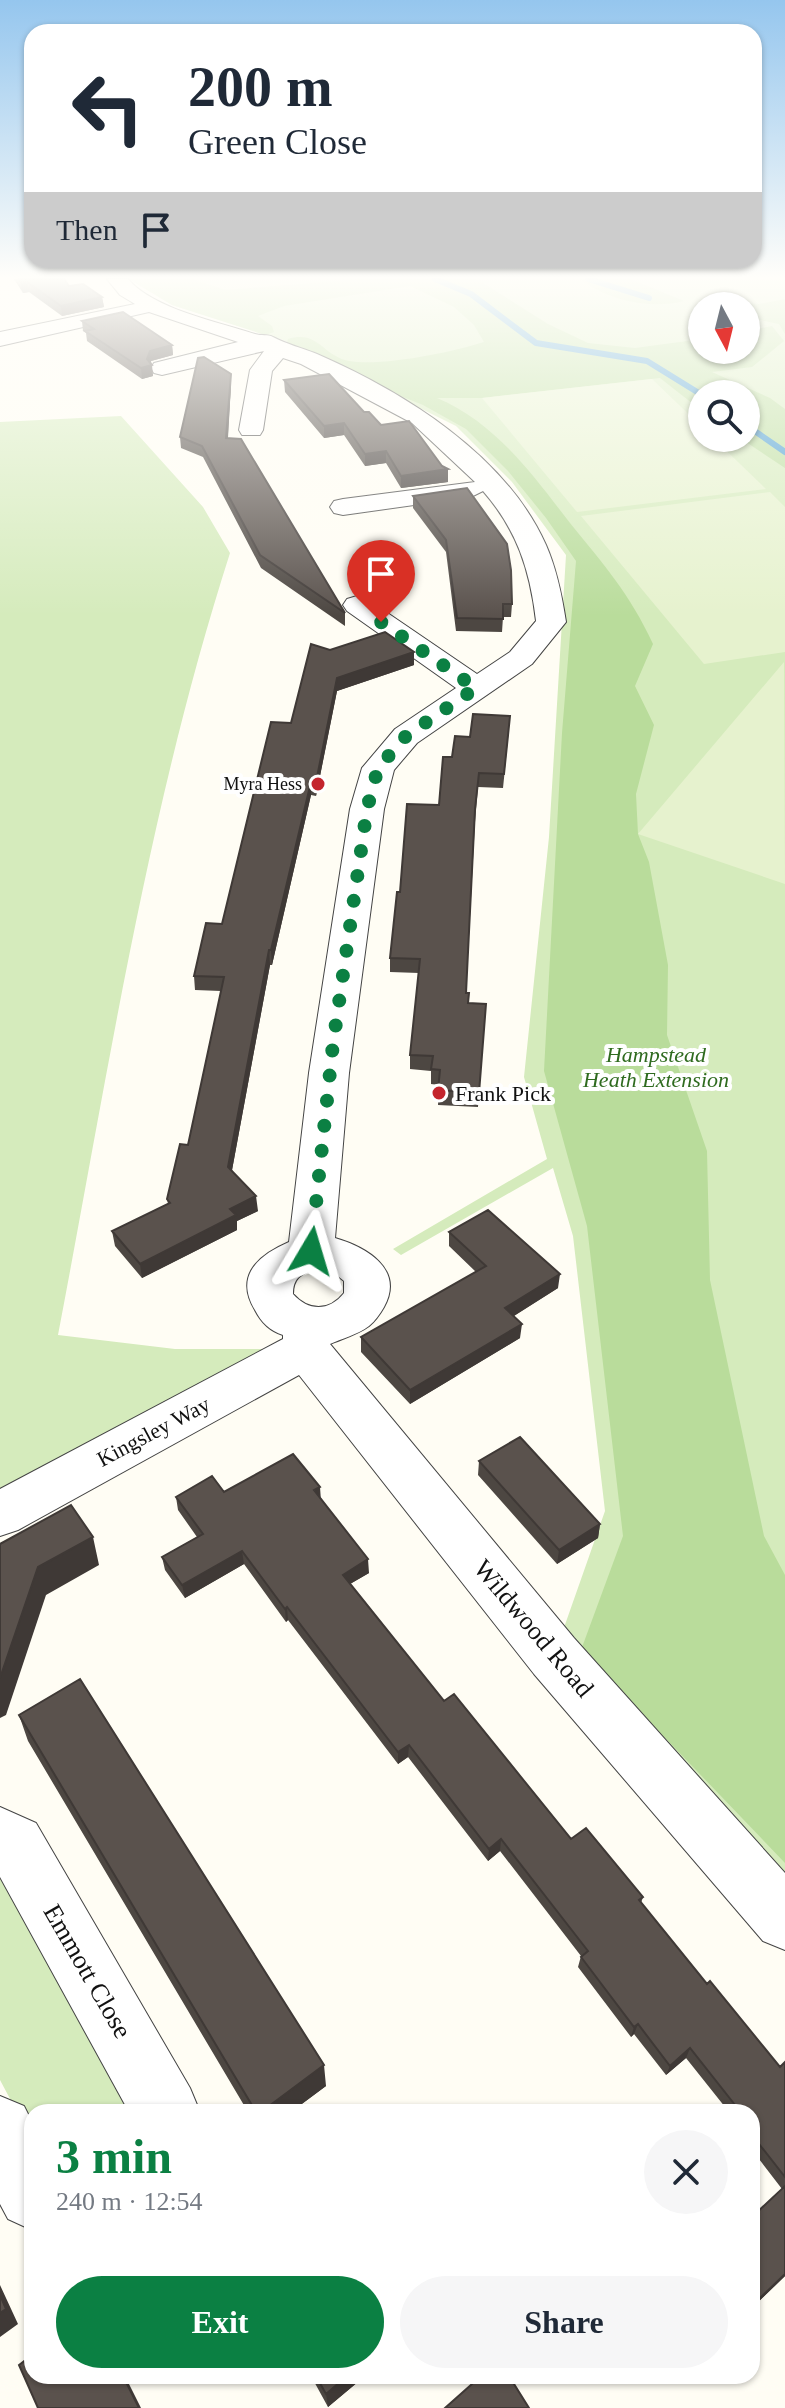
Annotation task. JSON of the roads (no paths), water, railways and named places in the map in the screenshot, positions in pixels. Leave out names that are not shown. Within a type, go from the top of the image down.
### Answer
[{"type":"street","points":[[251,430],[257,391]]},
{"type":"street","points":[[311,1251],[333,1044],[367,809],[378,768],[406,736],[521,658],[551,622],[546,582],[529,536],[491,486],[436,430],[370,391]]},
{"type":"street","points":[[343,507],[491,486]]},
{"type":"street","points":[[357,605],[476,688]]},
{"type":"street","points":[[311,1251],[327,1251],[355,1262],[364,1272],[368,1287],[364,1302],[351,1315],[307,1337],[292,1321],[276,1311],[268,1297],[268,1281],[277,1267],[292,1256],[311,1251]]},
{"type":"street","name":"Kingsley Way","points":[[0,1514],[307,1337]]},
{"type":"street","name":"Wildwood Road","points":[[307,1337],[554,1656],[785,1919]]},
{"type":"street","name":"Emmott Close","points":[[0,1837],[15,1844],[161,2104]]},
{"type":"street","points":[[0,2130],[24,2179]]},
{"type":"waterway","points":[[760,435],[785,452]]},
{"type":"place","name":"Myra Hess","points":[[318,784]]},
{"type":"place","name":"Frank Pick","points":[[439,1093]]},
{"type":"park label","name":"Hampstead Heath Extension","points":[[656,1066]]}]
